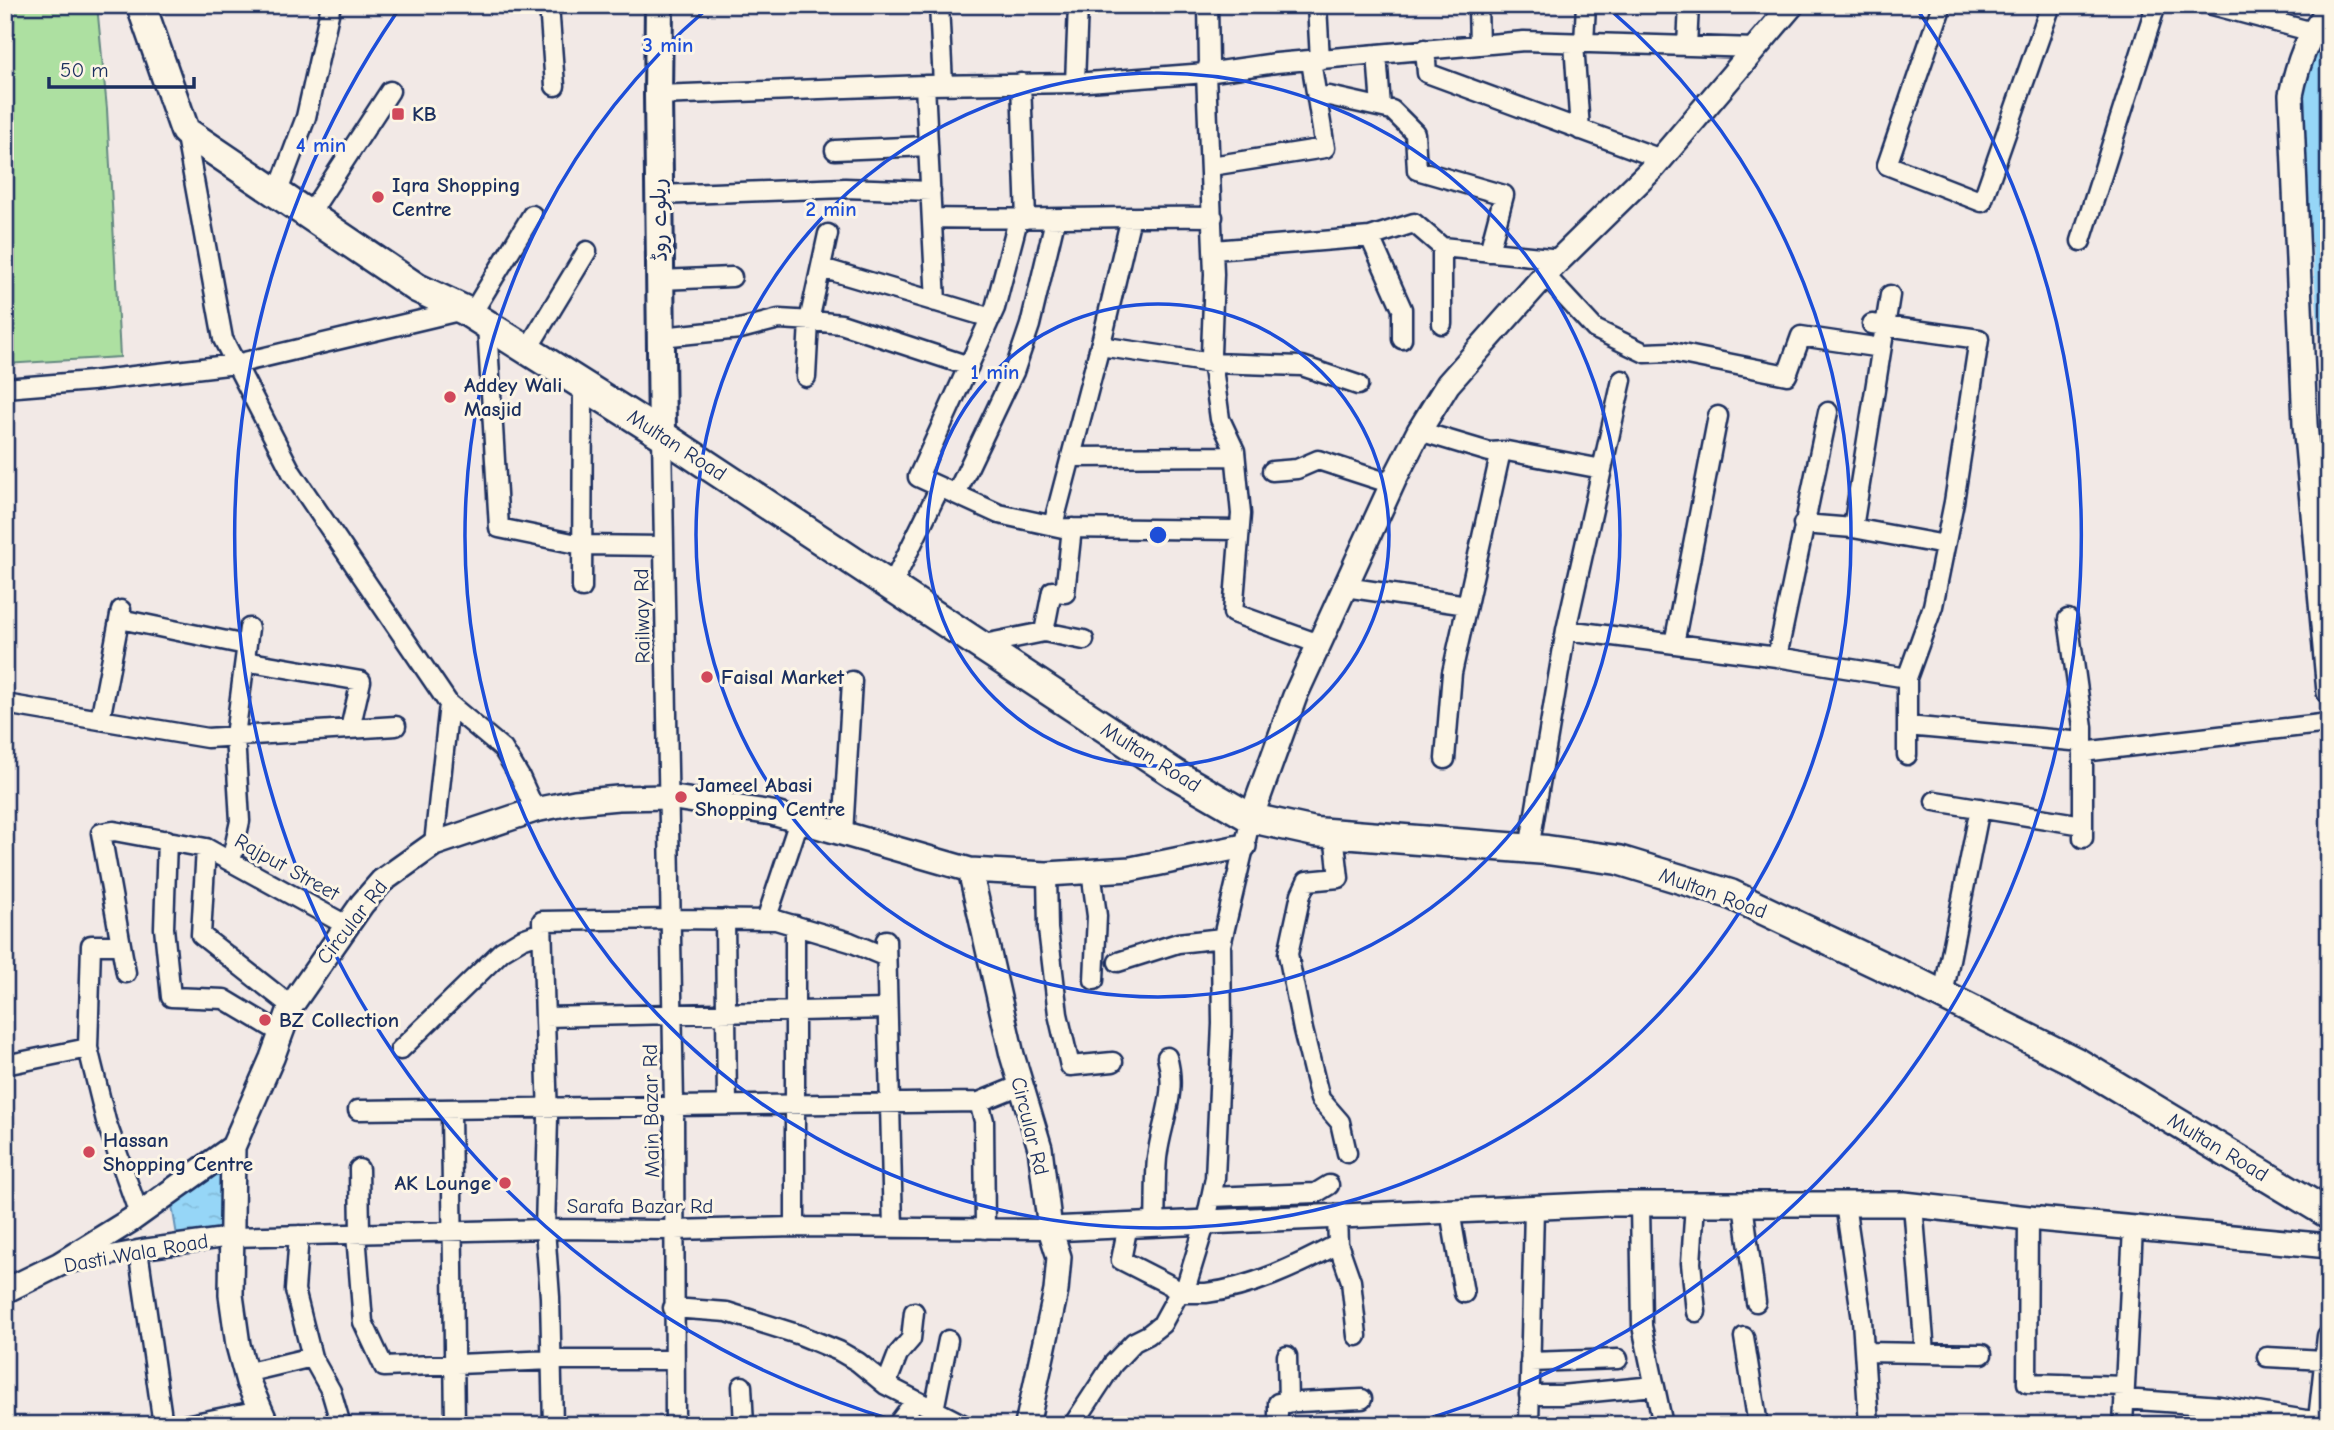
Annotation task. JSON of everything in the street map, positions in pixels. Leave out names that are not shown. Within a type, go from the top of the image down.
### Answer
[{"type":"main road","points":[[141,5],[185,131]]},
{"type":"main road","name":"ریلوے روڈ","points":[[659,5],[662,435]]},
{"type":"main road","name":"Multan Road","points":[[185,131],[417,288],[474,317],[662,435],[1175,774],[1251,818],[1315,832],[1529,849],[1618,860],[1730,894],[1943,995],[2078,1063],[2329,1214]]},
{"type":"street","points":[[277,194],[306,117],[331,5]]},
{"type":"street","points":[[550,5],[555,86]]},
{"type":"street","points":[[936,302],[928,146],[939,5]]},
{"type":"street","points":[[1075,83],[1078,5]]},
{"type":"street","points":[[1208,5],[1209,63],[1206,73],[1214,250],[1212,363],[1220,419],[1235,456],[1241,514],[1233,612],[1319,644]]},
{"type":"street","points":[[1211,166],[1325,148],[1317,98],[1317,5]]},
{"type":"street","points":[[1478,5],[1479,45]]},
{"type":"street","points":[[1580,130],[1579,43],[1586,5]]},
{"type":"street","points":[[1687,46],[1689,5]]},
{"type":"street","points":[[1073,1425],[1113,1364],[1134,1342],[1161,1324],[1181,1293],[1206,1222],[1215,1178],[1222,938],[1251,818],[1296,696],[1392,484],[1419,431],[1448,384],[1553,268],[1661,159],[1792,5]]},
{"type":"street","points":[[1942,5],[1887,165],[1982,202],[2051,5]]},
{"type":"street","points":[[2081,241],[2156,5]]},
{"type":"street","points":[[2213,5],[2313,32]]},
{"type":"street","points":[[2329,10],[2313,32],[2299,61],[2291,95],[2305,424],[2329,692]]},
{"type":"street","points":[[658,95],[1075,83],[1206,73],[1524,41],[1756,48]]},
{"type":"street","points":[[1426,49],[1427,73],[1661,159]]},
{"type":"street","points":[[1377,54],[1381,107]]},
{"type":"street","points":[[1021,83],[1022,219],[990,318],[918,477],[999,514],[1053,526],[1238,530]]},
{"type":"street","points":[[309,215],[390,91]]},
{"type":"street","points":[[1317,98],[1329,96],[1392,110],[1415,133],[1417,170],[1504,195],[1489,252]]},
{"type":"street","points":[[185,131],[223,340],[292,473],[450,704],[503,749],[535,810]]},
{"type":"street","points":[[835,150],[928,146]]},
{"type":"street","points":[[659,195],[845,188],[931,191]]},
{"type":"street","points":[[532,215],[474,317],[499,528],[582,545],[664,546]]},
{"type":"street","points":[[932,218],[1055,220],[1131,216],[1213,217]]},
{"type":"street","points":[[1053,526],[1131,216]]},
{"type":"street","points":[[891,587],[1014,372],[1030,325],[1055,220]]},
{"type":"street","points":[[1214,250],[1370,237],[1414,223],[1442,247],[1489,252],[1553,268],[1595,329],[1645,353],[1672,352],[1787,375],[1801,336],[1881,348]]},
{"type":"street","points":[[806,377],[809,321],[828,234]]},
{"type":"street","points":[[1370,237],[1402,309],[1402,340]]},
{"type":"street","points":[[1442,247],[1442,324]]},
{"type":"street","points":[[527,350],[587,251]]},
{"type":"street","points":[[822,268],[990,318]]},
{"type":"street","points":[[660,280],[732,277]]},
{"type":"street","points":[[1853,528],[1881,348],[1879,325],[1890,295]]},
{"type":"street","points":[[5,388],[236,364],[474,317]]},
{"type":"street","points":[[661,337],[740,329],[779,319],[841,324],[969,366]]},
{"type":"street","points":[[1879,325],[1979,339],[1954,502],[1933,607],[1907,678],[1907,755]]},
{"type":"street","points":[[1100,346],[1212,363],[1302,366],[1357,385]]},
{"type":"street","points":[[1529,849],[1566,631],[1622,380]]},
{"type":"street","points":[[582,588],[583,385]]},
{"type":"street","points":[[1777,657],[1828,412]]},
{"type":"street","points":[[1674,644],[1718,416]]},
{"type":"street","points":[[1419,431],[1489,452],[1501,451],[1602,469]]},
{"type":"street","name":"Railway Rd","points":[[662,435],[668,797]]},
{"type":"street","points":[[1445,760],[1452,673],[1501,451]]},
{"type":"street","points":[[1071,457],[1235,456]]},
{"type":"street","points":[[1272,471],[1297,470],[1318,460],[1392,484]]},
{"type":"street","points":[[1803,524],[1853,528],[1945,545]]},
{"type":"street","points":[[1044,632],[1052,591],[1065,593],[1072,528]]},
{"type":"street","points":[[1345,587],[1467,605]]},
{"type":"street","points":[[100,720],[120,614],[247,645],[361,681],[350,729]]},
{"type":"street","points":[[1934,801],[1980,808],[2084,832],[2084,727],[2068,619]]},
{"type":"street","points":[[1566,631],[1777,657],[1907,678]]},
{"type":"street","points":[[979,645],[1044,632],[1084,640]]},
{"type":"street","points":[[231,862],[240,821],[234,736],[247,645]]},
{"type":"street","points":[[843,834],[852,681]]},
{"type":"street","points":[[5,704],[207,738],[396,726]]},
{"type":"street","points":[[434,844],[450,704]]},
{"type":"street","points":[[1907,726],[2084,747],[2329,723]]},
{"type":"street","name":"Circular Rd","points":[[263,1417],[245,1373],[238,1345],[232,1295],[233,1147],[259,1091],[291,1006],[346,925],[382,881],[434,844],[535,810],[607,799],[668,797],[772,813],[970,870],[1046,874],[1131,869],[1244,846]]},
{"type":"street","name":"Main Bazar Rd","points":[[668,797],[673,1013],[675,1425]]},
{"type":"street","points":[[1943,995],[1980,808]]},
{"type":"street","points":[[766,920],[799,821]]},
{"type":"street","name":"Rajput Street","points":[[121,944],[101,833],[114,831],[206,848],[346,925]]},
{"type":"street","points":[[1334,834],[1339,878],[1307,881],[1301,894],[1289,954],[1303,1030],[1320,1099],[1340,1122],[1347,1153]]},
{"type":"street","points":[[167,841],[164,928],[171,997],[224,999],[281,1033]]},
{"type":"street","name":"Rajput Street","points":[[206,848],[201,935],[291,1006]]},
{"type":"street","name":"Circular Rd","points":[[970,870],[1001,1012],[1040,1148],[1050,1230],[1059,1257],[1056,1291],[1027,1425]]},
{"type":"street","points":[[1091,871],[1097,916],[1094,980]]},
{"type":"street","points":[[1046,874],[1048,929],[1058,1014],[1070,1066],[1113,1062]]},
{"type":"street","points":[[725,919],[727,1105]]},
{"type":"street","points":[[552,1425],[552,1360],[545,1229],[547,1108],[542,922],[766,920],[794,925],[850,942],[886,948],[892,1228]]},
{"type":"street","points":[[794,925],[795,1227]]},
{"type":"street","points":[[400,1049],[502,951],[522,939],[542,932]]},
{"type":"street","points":[[1118,962],[1178,943],[1222,938]]},
{"type":"street","points":[[126,973],[121,944],[91,944],[88,1048],[106,1121],[139,1214]]},
{"type":"street","points":[[545,1017],[887,1009]]},
{"type":"street","points":[[5,1065],[88,1048]]},
{"type":"street","points":[[1155,1224],[1157,1160],[1171,1098],[1173,1075],[1167,1057]]},
{"type":"street","points":[[358,1110],[451,1111],[674,1105],[979,1102],[1021,1085]]},
{"type":"street","points":[[979,1102],[984,1121],[985,1229]]},
{"type":"street","points":[[451,1111],[455,1425]]},
{"type":"street","points":[[60,1264],[139,1214],[233,1147]]},
{"type":"street","points":[[359,1169],[358,1233],[363,1322],[384,1367],[552,1360],[674,1360]]},
{"type":"street","points":[[1211,1198],[1315,1193],[1329,1185]]},
{"type":"street","points":[[1050,1230],[1640,1204],[1844,1204],[1913,1205],[2329,1246]]},
{"type":"street","points":[[1640,1204],[1642,1325],[1663,1425]]},
{"type":"street","points":[[1695,1204],[1691,1263],[1696,1312]]},
{"type":"street","points":[[1743,1204],[1756,1302]]},
{"type":"street","points":[[1844,1204],[1862,1320],[1865,1424]]},
{"type":"street","points":[[1913,1205],[1925,1353]]},
{"type":"street","points":[[1529,1425],[1534,1208]]},
{"type":"street","points":[[1450,1211],[1464,1293]]},
{"type":"street","points":[[1337,1216],[1338,1244],[1351,1281],[1357,1336]]},
{"type":"street","points":[[2028,1218],[2027,1383],[2125,1393],[2306,1420],[2323,1420],[2327,1336]]},
{"type":"street","points":[[1128,1225],[1121,1260],[1181,1293],[1207,1293],[1236,1286],[1295,1267],[1338,1244]]},
{"type":"street","name":"Sarafa Bazar Rd","points":[[231,1237],[545,1229],[795,1227],[1050,1230]]},
{"type":"street","points":[[2123,1425],[2133,1228]]},
{"type":"street","points":[[299,1235],[295,1290],[312,1357],[331,1391],[341,1425]]},
{"type":"street","name":"Dasti Wala Road","points":[[5,1291],[60,1264],[231,1237]]},
{"type":"street","points":[[138,1250],[163,1425]]},
{"type":"street","points":[[673,1308],[727,1312],[800,1335],[839,1351],[858,1362],[886,1385],[964,1425]]},
{"type":"street","points":[[886,1385],[898,1354],[911,1339],[914,1312]]},
{"type":"street","points":[[1744,1337],[1758,1425]]},
{"type":"street","points":[[934,1410],[948,1340]]},
{"type":"street","points":[[1865,1352],[1982,1354]]},
{"type":"street","points":[[1287,1356],[1288,1403]]},
{"type":"street","points":[[245,1373],[312,1357]]},
{"type":"street","points":[[2267,1357],[2324,1360]]},
{"type":"street","points":[[1530,1362],[1618,1359]]},
{"type":"street","points":[[742,1386],[744,1425]]},
{"type":"street","points":[[1529,1395],[1561,1395],[1654,1386]]},
{"type":"street","points":[[1278,1425],[1278,1403],[1362,1399]]},
{"type":"street","points":[[897,1425],[915,1401]]},
{"type":"street","points":[[193,1424],[263,1417]]},
{"type":"green space","points":[[5,5],[97,5],[107,109],[120,357],[5,364]]},
{"type":"water","points":[[226,1164],[220,1231],[177,1236],[171,1199]]},
{"type":"waterway","points":[[2329,50],[2320,61],[2311,104],[2329,329]]},
{"type":"place","name":"KB","points":[[398,114]]},
{"type":"place","name":"Iqra Shopping Centre","points":[[378,197]]},
{"type":"place","name":"Addey Wali Masjid","points":[[450,397]]},
{"type":"place","name":"Faisal Market","points":[[707,677]]},
{"type":"place","name":"Jameel Abasi Shopping Centre","points":[[681,797]]},
{"type":"place","name":"BZ Collection","points":[[265,1020]]},
{"type":"place","name":"Hassan Shopping Centre","points":[[89,1152]]},
{"type":"place","name":"AK Lounge","points":[[505,1183]]}]
